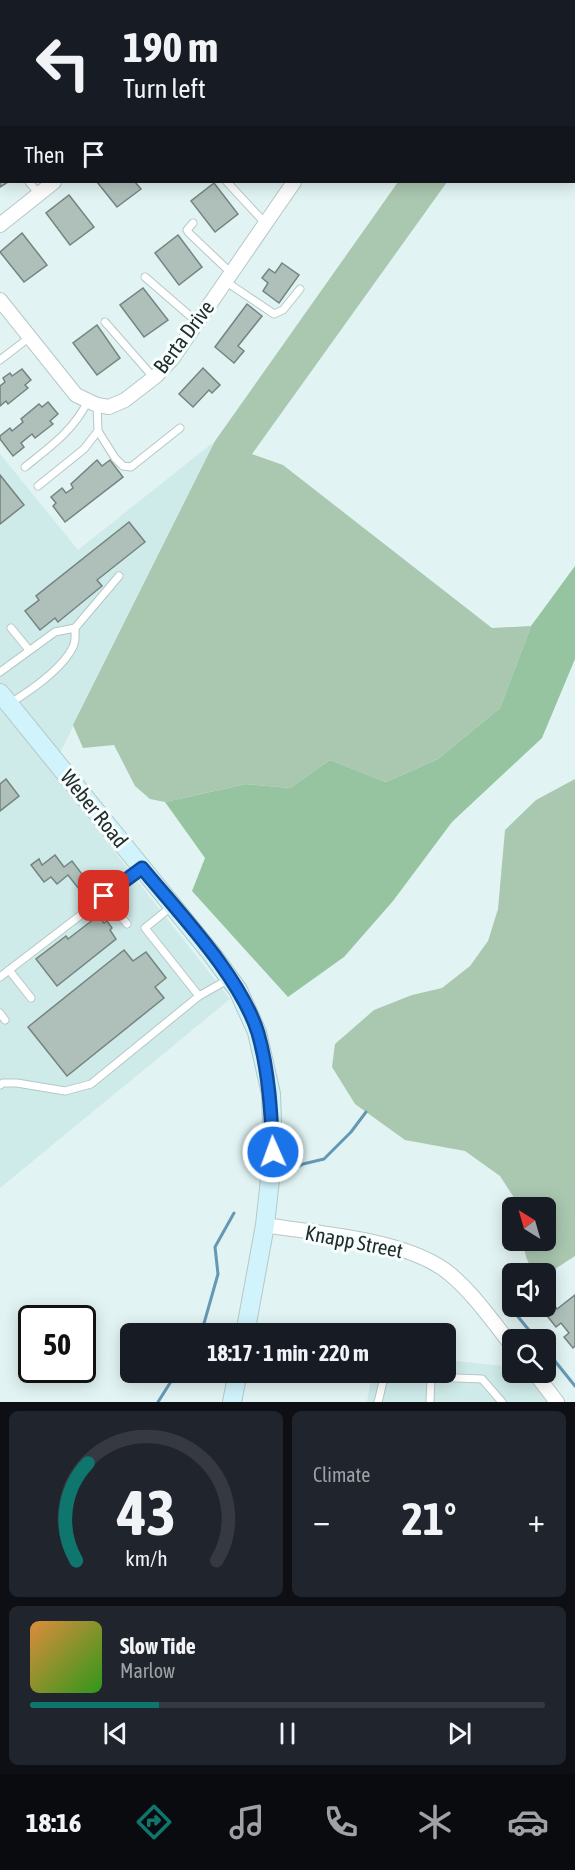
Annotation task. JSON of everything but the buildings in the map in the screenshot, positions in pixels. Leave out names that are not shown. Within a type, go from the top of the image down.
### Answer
[{"type":"main road","name":"Weber Road","points":[[3,702],[142,868],[230,979],[257,1032],[271,1094],[273,1152],[265,1225],[247,1323]]},
{"type":"main road","points":[[232,1402],[236,1383]]},
{"type":"street","points":[[0,225],[53,183]]},
{"type":"street","name":"Berta Drive","points":[[93,403],[109,407],[117,403],[154,378],[172,359],[293,183]]},
{"type":"street","points":[[0,300],[76,396],[93,403]]},
{"type":"street","name":"Knapp Street","points":[[265,1225],[384,1244],[421,1255],[450,1274],[502,1334]]},
{"type":"street","points":[[543,1383],[558,1402]]},
{"type":"lane","points":[[30,183],[39,194]]},
{"type":"lane","points":[[228,183],[265,223]]},
{"type":"lane","points":[[193,223],[187,230],[228,277],[274,314],[283,310],[300,289]]},
{"type":"lane","points":[[145,277],[198,322]]},
{"type":"lane","points":[[105,322],[154,378]]},
{"type":"lane","points":[[0,360],[30,337]]},
{"type":"lane","points":[[93,403],[98,431],[115,458],[123,466],[131,467],[180,429]]},
{"type":"lane","points":[[26,467],[65,434],[93,403]]},
{"type":"lane","points":[[38,486],[84,449],[98,431]]},
{"type":"lane","points":[[0,672],[55,632],[75,628],[119,576]]},
{"type":"lane","points":[[11,628],[29,650]]},
{"type":"lane","points":[[3,702],[24,695],[63,662],[75,645],[75,628]]},
{"type":"lane","points":[[0,977],[142,868]]},
{"type":"lane","points":[[104,896],[127,924]]},
{"type":"lane","points":[[173,906],[146,928],[200,996]]},
{"type":"lane","points":[[9,970],[31,998]]},
{"type":"lane","points":[[0,1085],[17,1083],[65,1091],[91,1084],[200,996],[230,979]]},
{"type":"lane","points":[[456,1378],[482,1379],[502,1402]]},
{"type":"lane","points":[[378,1402],[384,1383]]},
{"type":"lane","points":[[430,1402],[431,1383]]},
{"type":"shaded area","points":[[215,441],[51,771],[230,999],[0,1188],[0,454],[78,550]]},
{"type":"shaded area","points":[[456,1361],[502,1366],[502,1383],[538,1383],[554,1402],[367,1402],[370,1383],[456,1383]]},
{"type":"green space","points":[[397,183],[446,183],[252,454],[283,465],[492,628],[531,626],[500,708],[438,759],[386,782],[330,760],[290,788],[246,784],[165,802],[150,799],[135,786],[114,745],[83,748],[73,725],[215,441]]},
{"type":"green space","points":[[575,566],[575,659],[542,738],[452,822],[393,901],[344,957],[288,997],[192,891],[205,858],[165,802],[246,784],[290,788],[330,760],[386,782],[438,759],[500,708],[531,626]]},
{"type":"green space","points":[[575,779],[575,1256],[556,1268],[556,1263],[529,1263],[525,1251],[556,1251],[556,1197],[514,1197],[500,1176],[465,1151],[405,1140],[355,1104],[332,1067],[335,1044],[374,1010],[412,995],[442,988],[470,966],[488,941],[498,909],[505,830],[536,800]]},
{"type":"waterway","points":[[291,1171],[303,1164],[324,1159],[351,1132],[366,1112]]},
{"type":"waterway","points":[[204,1323],[218,1274],[215,1247],[234,1213]]},
{"type":"waterway","points":[[518,1317],[528,1329]]},
{"type":"waterway","points":[[556,1362],[575,1386]]},
{"type":"waterway","points":[[158,1402],[170,1383]]},
{"type":"route","points":[[104,896],[142,868],[211,953],[237,990],[257,1032],[262,1053],[271,1094],[273,1152]]}]
